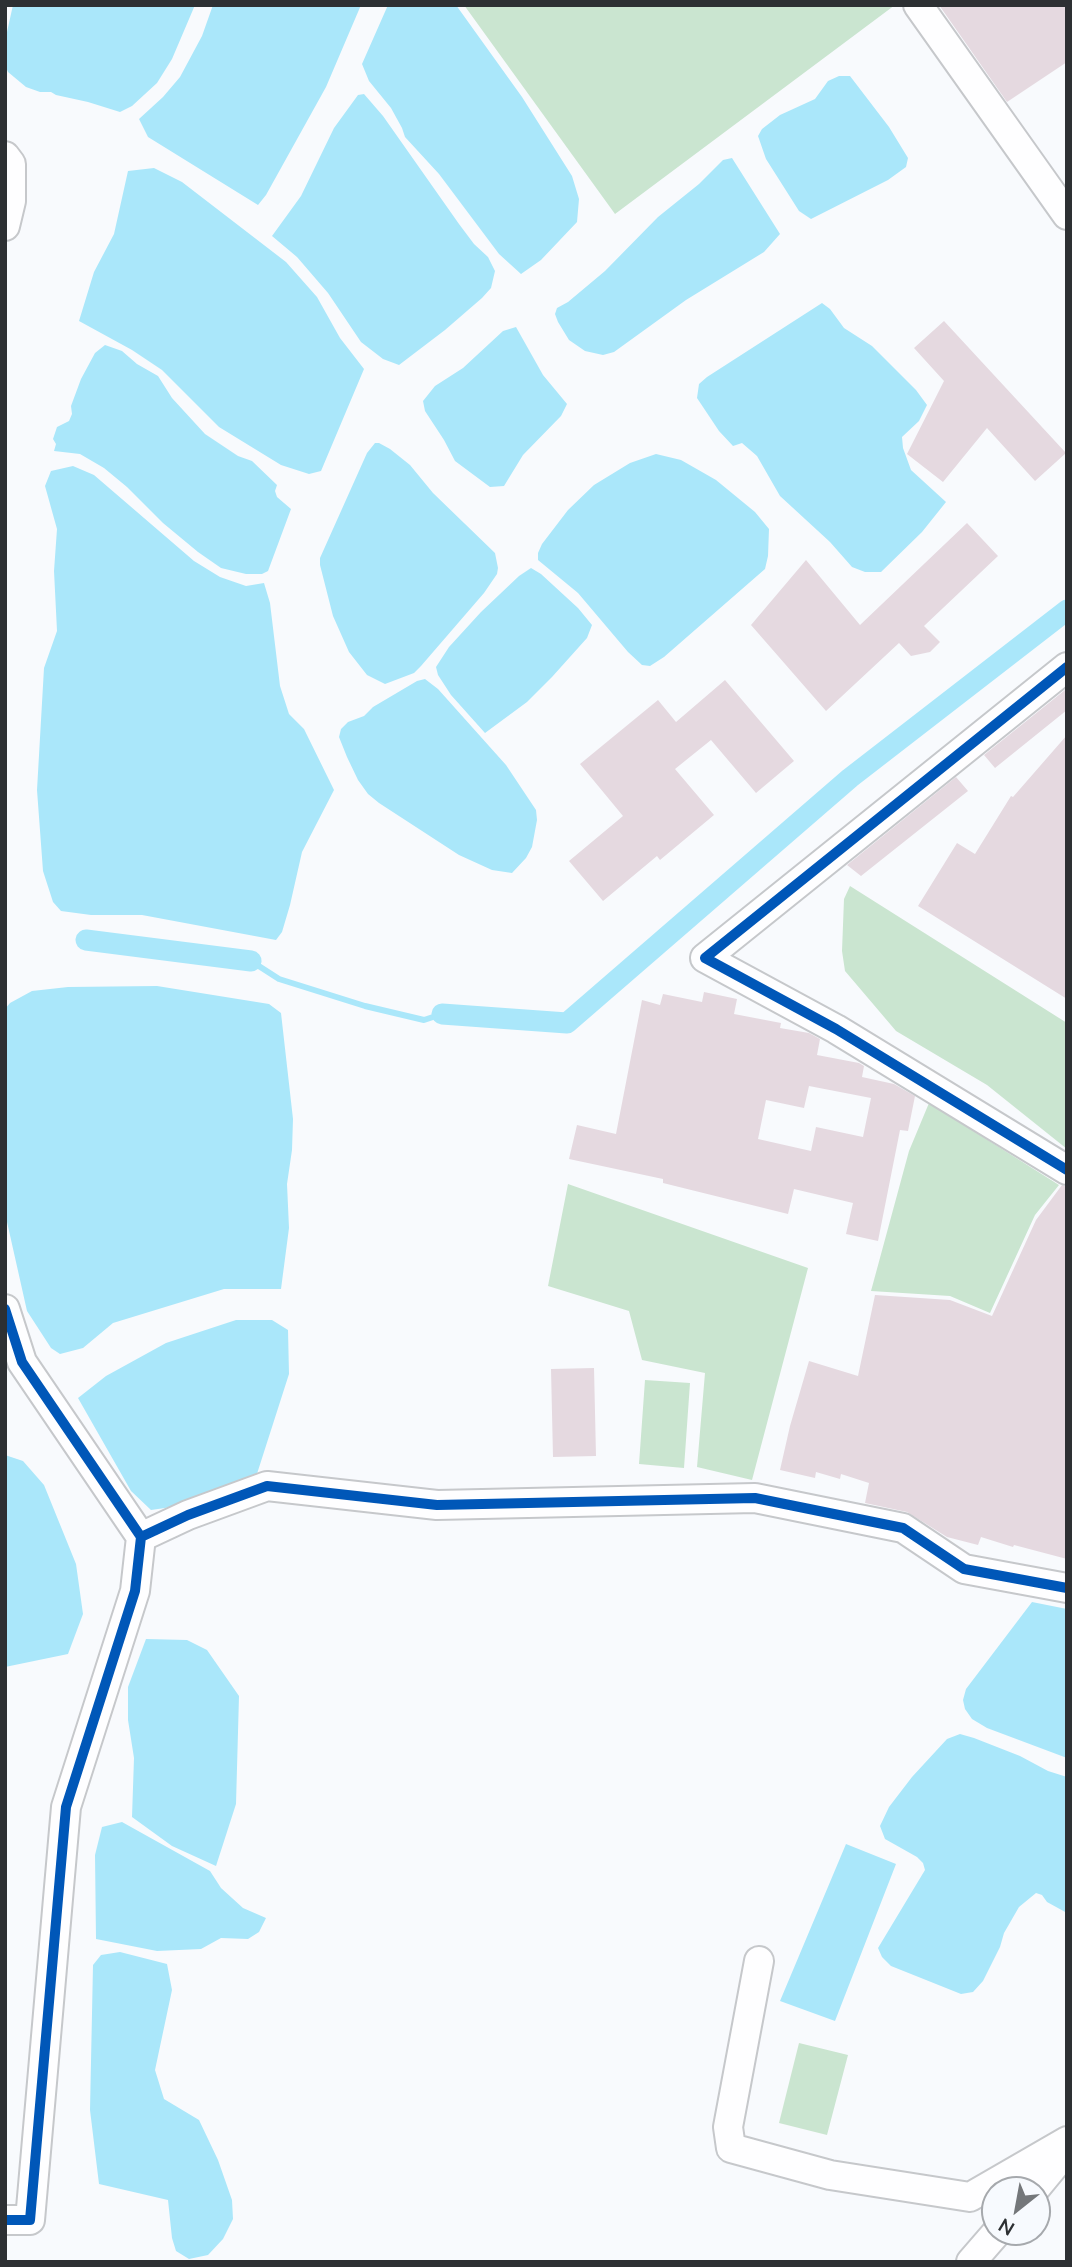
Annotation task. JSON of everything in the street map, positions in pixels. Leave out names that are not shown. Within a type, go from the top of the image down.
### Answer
[{"type":"street","points":[[919,5],[1067,215]]},
{"type":"street","points":[[5,156],[11,164],[11,189],[5,226]]},
{"type":"street","points":[[1067,667],[705,958],[836,1029],[1067,1170]]},
{"type":"street","points":[[5,1309],[22,1362],[141,1537],[135,1591],[66,1807],[30,2220],[5,2220]]},
{"type":"street","points":[[141,1537],[188,1515],[267,1486],[437,1505],[755,1498],[903,1528],[964,1569],[1067,1588]]},
{"type":"street","points":[[759,1961],[728,2127],[731,2148],[830,2175],[970,2197],[1067,2141]]},
{"type":"street","points":[[1046,2176],[1067,2150]]},
{"type":"street","points":[[971,2262],[985,2246]]},
{"type":"green space","points":[[464,5],[895,5],[615,214]]},
{"type":"green space","points":[[850,886],[1067,1023],[1067,1149],[987,1085],[896,1031],[845,971],[842,951],[844,899]]},
{"type":"green space","points":[[929,1103],[1059,1185],[1035,1215],[990,1313],[950,1296],[871,1291],[909,1151]]},
{"type":"green space","points":[[568,1184],[808,1268],[752,1480],[697,1467],[705,1373],[642,1360],[629,1311],[548,1286]]},
{"type":"green space","points":[[645,1380],[690,1383],[684,1468],[639,1464]]},
{"type":"green space","points":[[799,2043],[848,2055],[827,2135],[779,2123]]},
{"type":"water","points":[[13,5],[195,5],[172,59],[157,83],[132,106],[120,112],[26,87],[8,72],[5,65],[5,41]]},
{"type":"water","points":[[213,5],[361,5],[326,87],[258,205],[148,137],[139,119],[180,77],[202,36]]},
{"type":"water","points":[[388,5],[456,5],[522,97],[572,176],[579,199],[577,222],[541,260],[521,274],[499,254],[439,174],[405,137],[391,108],[369,81],[362,64]]},
{"type":"water","points":[[839,76],[850,76],[889,127],[908,158],[906,167],[888,180],[811,219],[799,211],[766,159],[758,136],[762,129],[780,115],[815,99],[828,81]]},
{"type":"water","points":[[364,94],[383,116],[474,244],[488,257],[495,271],[491,288],[482,298],[399,365],[383,359],[361,342],[328,293],[297,257],[272,236],[301,196],[334,128],[358,95]]},
{"type":"water","points":[[732,158],[780,234],[764,252],[686,300],[614,352],[603,355],[585,351],[569,340],[555,314],[557,308],[605,271],[658,217],[699,184],[723,160]]},
{"type":"water","points":[[154,168],[182,182],[286,262],[317,297],[340,338],[364,369],[321,471],[309,474],[281,465],[219,427],[162,370],[79,321],[94,272],[114,234],[128,171]]},
{"type":"water","points":[[822,303],[844,328],[872,346],[916,390],[927,405],[919,421],[902,437],[903,448],[911,470],[946,502],[922,532],[881,572],[865,572],[852,567],[830,542],[780,496],[757,456],[742,443],[733,446],[719,431],[697,398],[699,384],[707,377]]},
{"type":"water","points":[[516,327],[543,375],[567,404],[561,416],[523,455],[504,486],[490,487],[455,461],[425,411],[423,401],[435,386],[463,368],[503,331]]},
{"type":"water","points":[[105,345],[122,351],[137,364],[158,376],[172,398],[205,434],[238,456],[252,461],[277,485],[277,497],[291,509],[268,571],[262,574],[246,574],[221,568],[163,523],[104,468],[80,454],[54,451],[56,444],[53,439],[57,427],[69,421],[71,406],[81,379],[95,353]]},
{"type":"water","points":[[375,443],[390,449],[410,465],[433,493],[495,553],[498,568],[484,593],[421,666],[414,673],[385,684],[367,675],[349,652],[333,616],[320,565],[320,558],[367,453]]},
{"type":"water","points":[[656,454],[681,460],[716,480],[755,512],[769,529],[765,569],[664,657],[650,666],[642,665],[628,652],[578,593],[538,560],[538,553],[568,510],[594,485],[630,463]]},
{"type":"water","points":[[73,466],[94,475],[194,561],[220,577],[246,586],[264,583],[270,603],[280,686],[289,714],[304,729],[334,790],[302,852],[290,905],[282,932],[276,940],[142,915],[91,915],[61,911],[53,902],[43,871],[37,790],[44,668],[57,631],[54,571],[57,529],[45,486],[51,471]]},
{"type":"water","points":[[531,568],[578,608],[592,625],[587,638],[552,677],[527,702],[485,733],[451,695],[436,667],[449,647],[481,612]]},
{"type":"water","points":[[425,679],[438,689],[506,765],[536,810],[532,847],[512,873],[492,870],[459,855],[379,803],[358,780],[347,757],[339,737],[341,729],[348,722],[364,716],[373,707]]},
{"type":"water","points":[[157,986],[269,1004],[281,1013],[293,1119],[287,1184],[289,1228],[281,1289],[224,1289],[113,1323],[83,1348],[60,1354],[51,1348],[27,1311],[5,1213],[5,1009],[10,1003],[32,991],[68,987]]},
{"type":"water","points":[[236,1320],[272,1320],[288,1330],[289,1374],[255,1480],[228,1499],[151,1510],[131,1491],[78,1398],[106,1376],[166,1343]]},
{"type":"water","points":[[5,1455],[23,1461],[44,1485],[76,1564],[83,1614],[68,1654],[5,1667]]},
{"type":"water","points":[[1032,1602],[1067,1609],[1067,1758],[987,1728],[972,1719],[965,1709],[963,1700],[966,1689]]},
{"type":"water","points":[[146,1639],[187,1640],[207,1650],[239,1696],[236,1804],[216,1866],[172,1846],[132,1817],[134,1758],[128,1720],[128,1687]]},
{"type":"water","points":[[960,1734],[1067,1777],[1067,1913],[1036,1893],[1019,1907],[1004,1933],[983,1981],[973,1992],[961,1994],[891,1966],[878,1948],[925,1870],[917,1857],[885,1839],[880,1826],[889,1807],[912,1777],[947,1739]]},
{"type":"water","points":[[122,1822],[210,1871],[221,1888],[243,1908],[266,1918],[259,1932],[248,1939],[221,1938],[201,1949],[157,1951],[96,1939],[95,1855],[102,1827]]},
{"type":"water","points":[[846,1844],[896,1864],[835,2021],[780,2001]]},
{"type":"water","points":[[120,1952],[167,1964],[172,1990],[155,2070],[164,2099],[199,2120],[218,2160],[232,2200],[233,2219],[223,2239],[208,2255],[189,2259],[176,2251],[168,2200],[99,2184],[90,2110],[93,1965],[101,1955]]},
{"type":"building","points":[[939,5],[1067,5],[1067,62],[1007,102]]},
{"type":"building","points":[[944,321],[1066,453],[1035,481],[987,428],[943,482],[907,454],[944,381],[914,348]]},
{"type":"building","points":[[967,523],[998,556],[924,626],[940,642],[930,652],[911,656],[899,643],[826,711],[751,625],[806,560],[860,625]]},
{"type":"building","points":[[725,680],[794,761],[756,793],[711,740],[675,769],[714,815],[660,860],[657,856],[603,901],[569,861],[623,816],[580,764],[658,700],[676,722]]},
{"type":"building","points":[[1065,690],[1067,710],[995,768],[984,755]]},
{"type":"building","points":[[1067,735],[1067,999],[918,906],[957,843],[975,854],[1011,796],[1013,797]]},
{"type":"building","points":[[956,777],[968,791],[861,876],[847,865]]},
{"type":"building","points":[[704,992],[737,999],[734,1014],[781,1023],[780,1028],[809,1033],[820,1039],[817,1055],[859,1063],[864,1066],[862,1077],[894,1084],[915,1096],[908,1131],[900,1130],[878,1241],[846,1234],[853,1203],[794,1189],[788,1214],[663,1183],[663,1179],[569,1159],[577,1125],[616,1134],[642,1000],[660,1005],[663,994],[702,1002]],"holes":[[[809,1086],[871,1098],[863,1137],[816,1127],[811,1151],[758,1139],[766,1100],[804,1108]]]},
{"type":"building","points":[[1062,1185],[1067,1187],[1067,1559],[981,1537],[978,1545],[947,1537],[907,1512],[865,1503],[869,1483],[841,1474],[840,1479],[816,1472],[815,1478],[780,1470],[809,1361],[858,1376],[875,1295],[950,1300],[992,1316],[1036,1220]]},
{"type":"building","points":[[594,1368],[596,1456],[553,1457],[551,1369]]},
{"type":"waterway","points":[[442,1014],[567,1023],[850,778],[1067,610]]},
{"type":"waterway","points":[[86,940],[251,961]]},
{"type":"waterway","points":[[251,961],[279,979],[365,1006],[424,1020],[442,1014]]},
{"type":"cycle path","points":[[1067,667],[705,958],[836,1029],[1067,1170]]},
{"type":"cycle path","points":[[5,1309],[22,1362],[141,1537],[135,1591],[66,1807],[30,2220],[5,2220]]},
{"type":"cycle path","points":[[141,1537],[188,1515],[267,1486],[437,1505],[755,1498],[903,1528],[964,1569],[1067,1588]]}]
